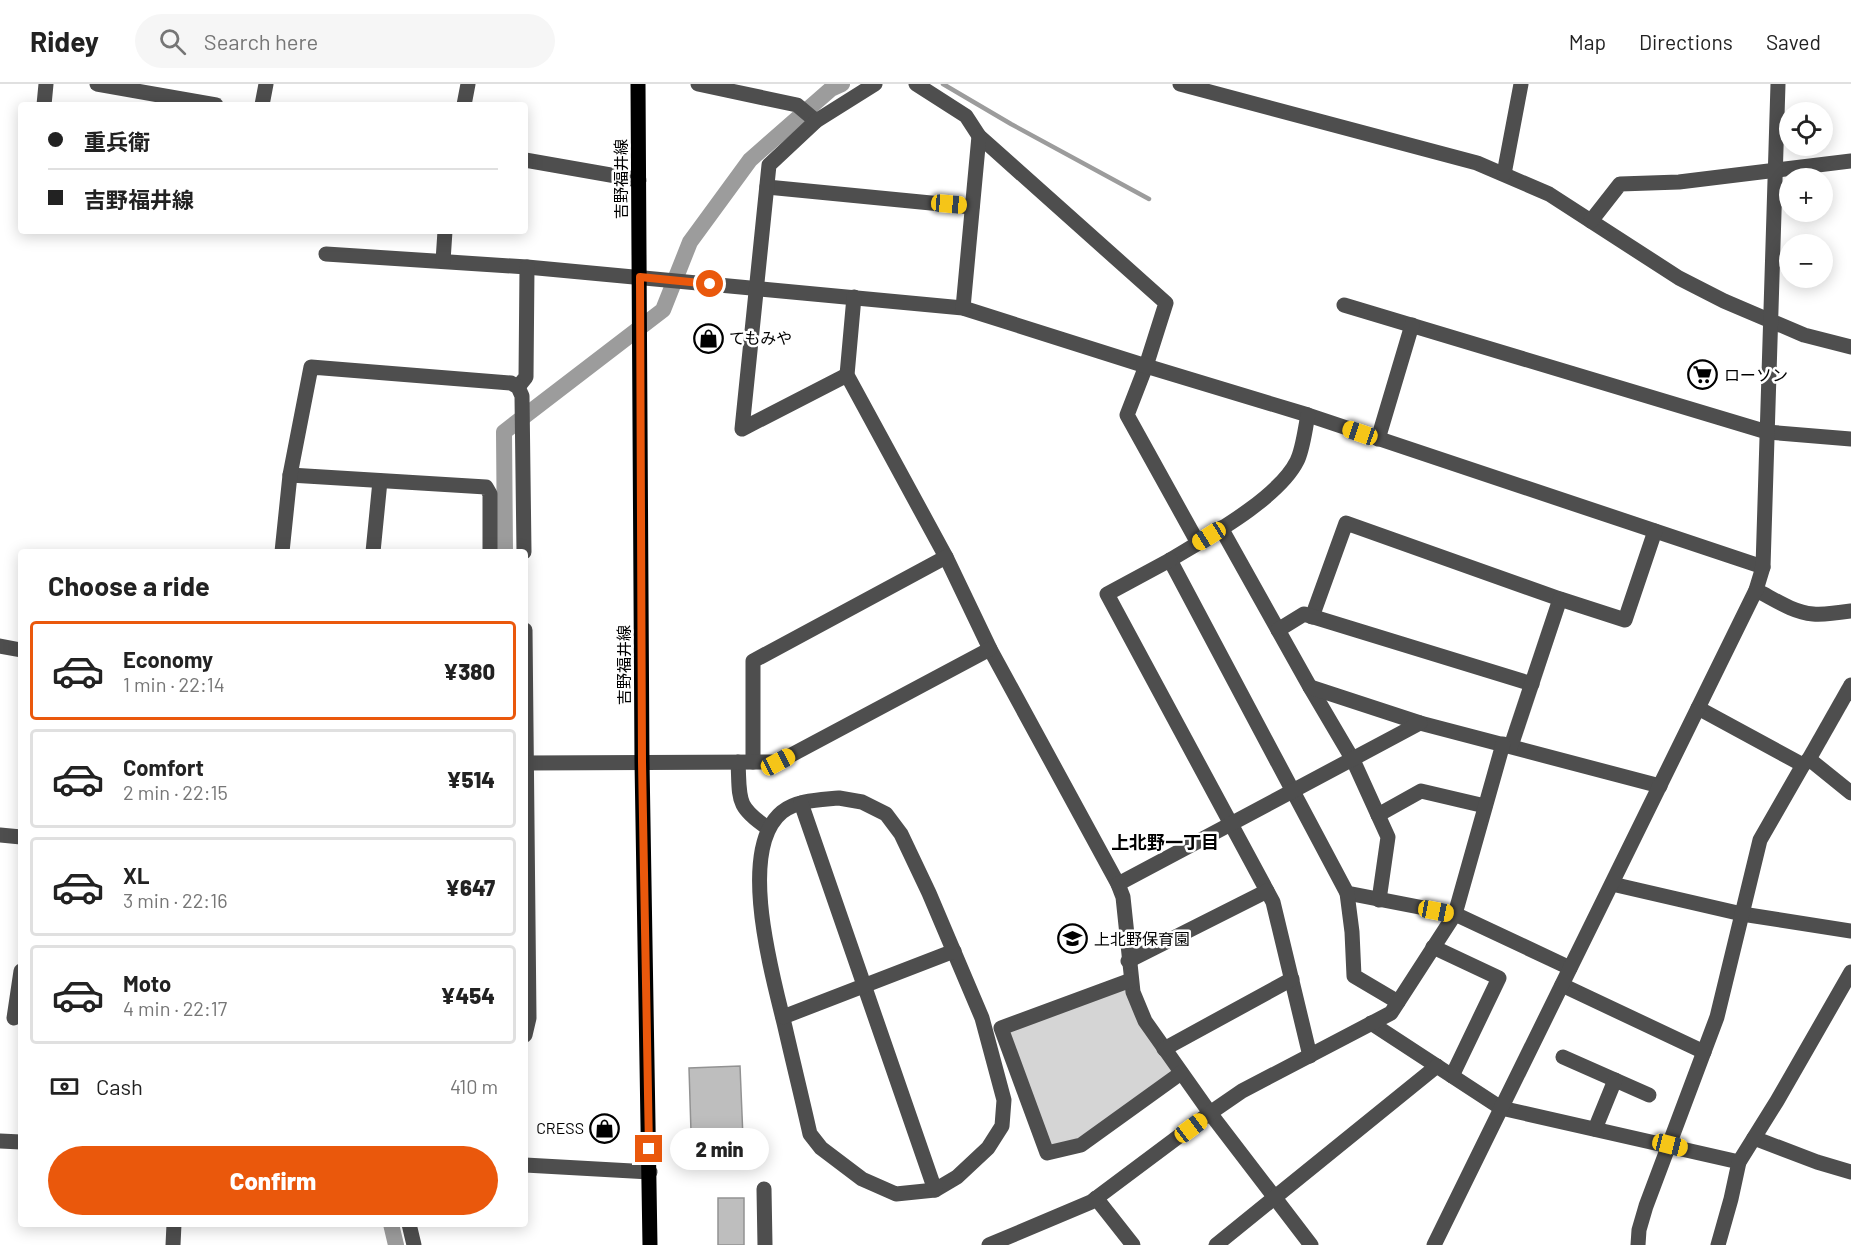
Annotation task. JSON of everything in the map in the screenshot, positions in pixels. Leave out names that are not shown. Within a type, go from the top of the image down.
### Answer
[{"type":"main road","name":"吉野福井線","points":[[638,84],[642,762],[650,1245]]},
{"type":"street","points":[[44,102],[46,84]]},
{"type":"street","points":[[97,84],[199,102]]},
{"type":"street","points":[[263,102],[266,84]]},
{"type":"street","points":[[465,102],[468,84]]},
{"type":"street","points":[[698,84],[797,105],[816,121]]},
{"type":"street","points":[[847,375],[742,429],[769,165],[816,121],[875,84]]},
{"type":"street","points":[[916,84],[966,116],[979,136],[1166,303],[1127,416],[1198,543]]},
{"type":"street","points":[[1180,84],[1477,163],[1549,194],[1679,278],[1724,301],[1804,334],[1851,347]]},
{"type":"street","points":[[1504,174],[1521,84]]},
{"type":"street","points":[[1434,1245],[1756,590],[1763,567],[1778,84]]},
{"type":"street","points":[[963,308],[979,136]]},
{"type":"street","points":[[528,161],[639,180]]},
{"type":"street","points":[[1591,221],[1620,184],[1678,182],[1851,161]]},
{"type":"street","points":[[767,187],[972,207]]},
{"type":"street","points":[[443,261],[445,234]]},
{"type":"street","points":[[326,254],[527,267],[963,308],[1308,415],[1763,567]]},
{"type":"street","points":[[518,387],[526,377],[527,267]]},
{"type":"street","points":[[854,297],[847,375],[946,557],[990,649],[1118,884],[1123,897],[1133,992],[1145,1021],[1210,1113],[1311,1245]]},
{"type":"street","points":[[1344,305],[1767,432],[1851,439]]},
{"type":"street","points":[[1378,438],[1412,325]]},
{"type":"street","points":[[282,549],[291,475],[311,368],[511,383],[518,387],[522,396],[524,549]]},
{"type":"street","points":[[1308,415],[1297,460],[1276,489],[1198,543],[1107,594],[1273,902],[1310,1056]]},
{"type":"street","points":[[291,475],[486,488],[489,494],[490,549]]},
{"type":"street","points":[[373,549],[380,481]]},
{"type":"street","points":[[1312,617],[1346,522],[1625,620],[1655,531]]},
{"type":"street","points":[[1221,528],[1353,760],[1388,837],[1379,900]]},
{"type":"street","points":[[768,828],[751,817],[741,803],[753,662],[946,557]]},
{"type":"street","points":[[1170,560],[1347,893],[1354,976],[1398,1002]]},
{"type":"street","points":[[1756,590],[1802,612],[1822,614],[1851,611]]},
{"type":"street","points":[[988,1245],[1091,1202],[1210,1113],[1242,1092],[1391,1013],[1455,914],[1485,806],[1532,684],[1560,599]]},
{"type":"street","points":[[1278,630],[1304,614],[1532,684]]},
{"type":"street","points":[[0,646],[18,649]]},
{"type":"street","points":[[528,763],[778,762],[990,649]]},
{"type":"street","points":[[1638,1245],[1639,1230],[1646,1206],[1717,1017],[1760,840],[1851,685]]},
{"type":"street","points":[[1310,687],[1420,723],[1660,786]]},
{"type":"street","points":[[1698,708],[1806,762],[1851,794]]},
{"type":"street","points":[[1118,884],[1420,723]]},
{"type":"street","points":[[1378,815],[1421,791],[1485,806]]},
{"type":"street","points":[[839,798],[862,802],[886,814],[901,834],[929,893],[982,1018],[1004,1100],[1002,1126],[988,1148],[957,1177],[935,1190],[896,1194],[862,1179],[821,1148],[810,1134],[764,938],[760,883],[762,850],[768,828],[782,811],[801,802],[839,798]]},
{"type":"street","points":[[801,802],[935,1190]]},
{"type":"street","points":[[0,834],[18,837]]},
{"type":"street","points":[[1612,884],[1742,914],[1851,931]]},
{"type":"street","points":[[1128,961],[1267,891]]},
{"type":"street","points":[[1347,893],[1455,914],[1570,968]]},
{"type":"street","points":[[528,933],[528,1022]]},
{"type":"street","points":[[1433,947],[1498,978],[1452,1076]]},
{"type":"street","points":[[783,1017],[954,951]]},
{"type":"street","points":[[1718,1245],[1739,1162],[1851,972]]},
{"type":"street","points":[[1164,1048],[1292,979]]},
{"type":"street","points":[[1131,980],[1002,1028],[1047,1153],[1081,1145],[1181,1073]]},
{"type":"street","points":[[1562,985],[1704,1052]]},
{"type":"street","points":[[12,1018],[18,987]]},
{"type":"street","points":[[1371,1023],[1501,1108],[1739,1162]]},
{"type":"street","points":[[1563,1057],[1648,1095]]},
{"type":"street","points":[[1216,1245],[1437,1066]]},
{"type":"street","points":[[1595,1129],[1615,1080]]},
{"type":"street","points":[[1754,1138],[1817,1162],[1851,1172]]},
{"type":"street","points":[[0,1141],[18,1142]]},
{"type":"street","points":[[528,1165],[650,1172]]},
{"type":"street","points":[[764,1189],[765,1245]]},
{"type":"street","points":[[1096,1198],[1133,1245]]},
{"type":"street","points":[[173,1245],[174,1227]]},
{"type":"street","points":[[410,1227],[414,1245]]},
{"type":"shaded area","points":[[1131,980],[1181,1073],[1088,1140],[1047,1153],[1008,1026]]},
{"type":"building","points":[[740,1066],[744,1162],[692,1164],[689,1068]]},
{"type":"building","points":[[718,1198],[744,1198],[744,1245],[718,1245]]},
{"type":"waterway","points":[[505,549],[504,432],[663,310],[690,242],[750,160],[831,89],[842,84]]},
{"type":"waterway","points":[[943,84],[1149,199]]},
{"type":"waterway","points":[[392,1227],[396,1245]]},
{"type":"place","name":"てもみや","points":[[708,338]]},
{"type":"place","name":"ローソン","points":[[1703,375]]},
{"type":"place","name":"上北野保育園","points":[[1073,939]]},
{"type":"place","name":"CRESS","points":[[605,1128]]},
{"type":"district","name":"上北野一丁目","points":[[1165,843]]},
{"type":"route","points":[[649,1149],[642,762],[640,277],[710,284]]}]
